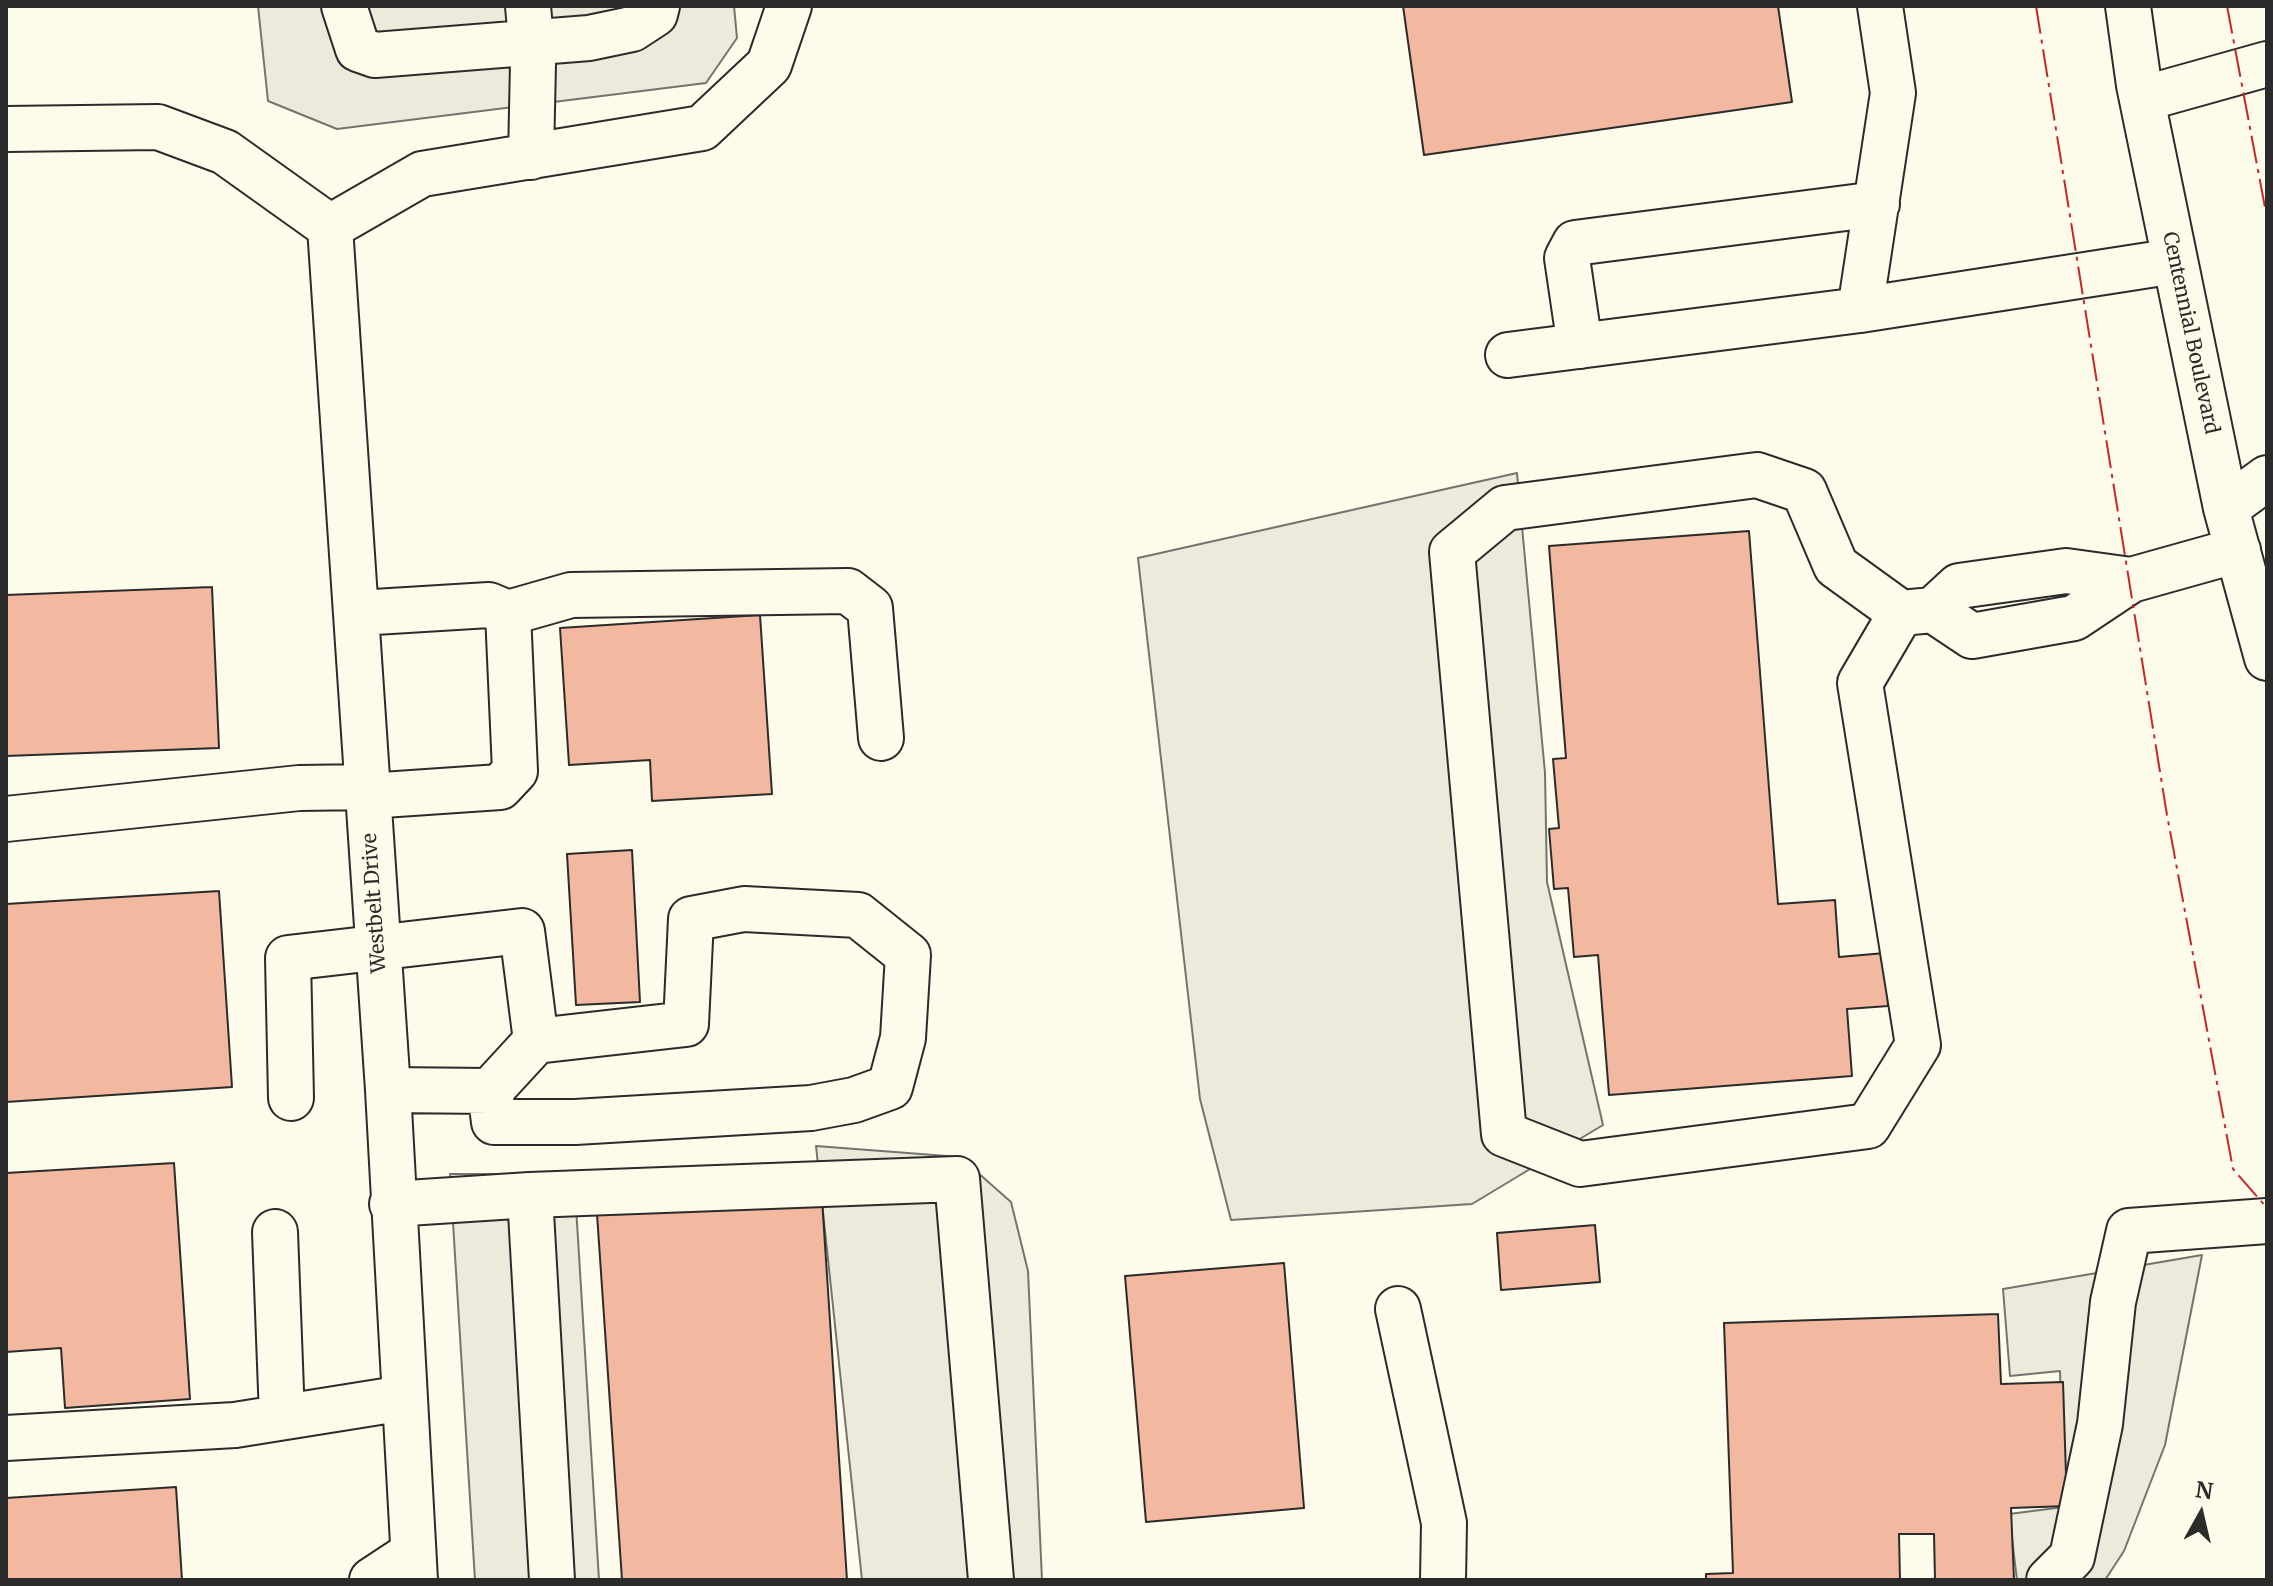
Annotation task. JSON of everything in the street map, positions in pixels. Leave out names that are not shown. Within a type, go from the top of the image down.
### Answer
[{"type":"street","points":[[344,6],[358,49],[375,55],[530,24],[589,38],[632,29],[655,14],[657,6]]},
{"type":"street","points":[[6,129],[158,127],[225,152],[330,227],[422,174],[702,128],[769,65],[789,6]]},
{"type":"street","points":[[1860,310],[1893,93],[1880,6]]},
{"type":"street","name":"Centennial Boulevard","points":[[2128,6],[2142,99],[2226,508],[2267,658]]},
{"type":"street","points":[[530,24],[533,63],[531,157]]},
{"type":"street","points":[[2142,99],[2267,64]]},
{"type":"street","points":[[1580,346],[1567,258],[1575,243],[1877,204]]},
{"type":"street","name":"Westbelt Drive","points":[[330,227],[388,1090],[414,1567]]},
{"type":"street","points":[[1508,355],[1860,310],[2175,261]]},
{"type":"street","points":[[1917,611],[1860,683],[1918,1045],[1868,1126],[1580,1164],[1504,1134],[1452,552],[1505,508],[1757,475],[1804,491],[1836,566],[1917,611],[1972,636],[2074,618],[2131,580],[2238,550]]},
{"type":"street","points":[[2226,508],[2267,478]]},
{"type":"street","points":[[358,613],[489,605],[508,613],[571,595],[848,591],[870,608],[881,738]]},
{"type":"street","points":[[6,819],[299,788],[368,791],[500,787],[515,771],[508,613]]},
{"type":"street","points":[[388,1090],[490,1091],[536,1041],[686,1024],[691,919],[744,909],[858,915],[908,955],[903,1038],[890,1087],[854,1100],[811,1108],[764,1111],[575,1122],[494,1122],[490,1091]]},
{"type":"street","points":[[291,1098],[288,958],[522,931],[536,1041]]},
{"type":"street","points":[[392,1204],[530,1195],[957,1179],[991,1580]]},
{"type":"street","points":[[530,1195],[552,1580]]},
{"type":"street","points":[[2049,1580],[2072,1557],[2100,1424],[2113,1302],[2129,1231],[2267,1221]]},
{"type":"street","points":[[275,1232],[282,1417]]},
{"type":"street","points":[[1398,1309],[1444,1523],[1443,1580]]},
{"type":"street","points":[[6,1438],[235,1425],[404,1398]]},
{"type":"street","points":[[372,1580],[414,1567]]},
{"type":"shaded area","points":[[258,6],[734,6],[737,38],[706,83],[337,129],[268,101]]},
{"type":"shaded area","points":[[1517,473],[1545,773],[1547,882],[1603,1125],[1472,1204],[1231,1220],[1200,1099],[1138,558]]},
{"type":"shaded area","points":[[816,1146],[960,1157],[1011,1202],[1028,1271],[1042,1580],[862,1580]]},
{"type":"shaded area","points":[[450,1174],[574,1174],[599,1580],[475,1580]]},
{"type":"shaded area","points":[[2202,1255],[2165,1445],[2124,1551],[2105,1580],[2017,1580],[2009,1514],[2064,1507],[2060,1371],[2010,1376],[2003,1289]]},
{"type":"building","points":[[1403,6],[1778,6],[1792,102],[1424,155]]},
{"type":"building","points":[[1749,531],[1778,904],[1835,900],[1839,957],[1885,953],[1888,1006],[1847,1009],[1852,1076],[1609,1095],[1598,955],[1574,957],[1568,888],[1554,889],[1549,829],[1559,828],[1553,759],[1566,758],[1549,546]]},
{"type":"building","points":[[212,587],[219,748],[6,756],[6,595]]},
{"type":"building","points":[[760,615],[772,794],[652,801],[650,760],[569,765],[560,628]]},
{"type":"building","points":[[632,850],[640,1002],[576,1005],[567,854]]},
{"type":"building","points":[[219,891],[232,1087],[6,1102],[6,904]]},
{"type":"building","points":[[174,1163],[190,1399],[65,1408],[61,1348],[6,1352],[6,1173]]},
{"type":"building","points":[[822,1199],[847,1580],[622,1580],[597,1214]]},
{"type":"building","points":[[1595,1225],[1600,1282],[1501,1290],[1497,1233]]},
{"type":"building","points":[[1284,1263],[1304,1508],[1146,1522],[1125,1276]]},
{"type":"building","points":[[1998,1314],[2001,1384],[2063,1382],[2067,1506],[2011,1508],[2014,1580],[1935,1580],[1934,1534],[1899,1534],[1900,1580],[1706,1580],[1706,1574],[1733,1573],[1724,1323]]},
{"type":"building","points":[[176,1487],[182,1580],[6,1580],[6,1498]]},
{"type":"power","points":[[2036,6],[2167,815],[2233,1169],[2267,1208]]},
{"type":"power","points":[[2227,6],[2267,218]]}]
